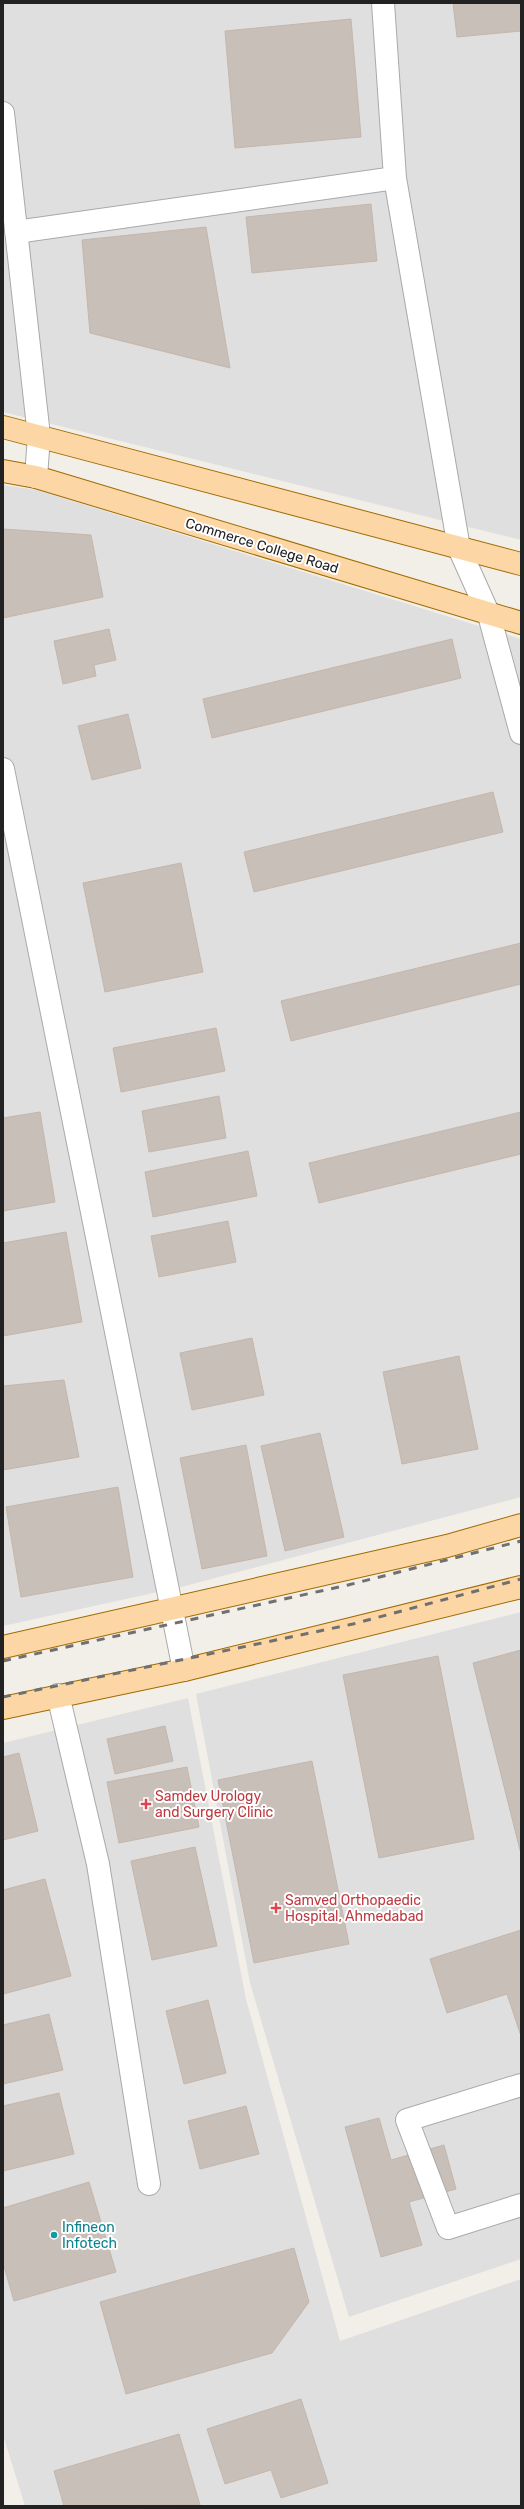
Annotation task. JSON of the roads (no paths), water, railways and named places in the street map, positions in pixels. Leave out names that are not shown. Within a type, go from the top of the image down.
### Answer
[{"type":"main road","points":[[3,427],[521,564]]},
{"type":"main road","name":"Commerce College Road","points":[[3,471],[36,477],[489,615],[521,623]]},
{"type":"main road","points":[[3,1647],[447,1546],[521,1525]]},
{"type":"main road","points":[[3,1708],[184,1670],[521,1587]]},
{"type":"street","points":[[383,3],[395,178],[459,548],[489,615],[521,733]]},
{"type":"street","points":[[3,113],[39,436],[36,477]]},
{"type":"street","points":[[16,232],[395,178]]},
{"type":"street","points":[[3,768],[184,1670]]},
{"type":"street","points":[[58,1696],[98,1864],[149,2184]]},
{"type":"street","points":[[521,2085],[407,2120],[448,2228],[521,2205]]},
{"type":"railway","points":[[3,1661],[348,1585],[521,1541]]},
{"type":"railway","points":[[3,1697],[353,1624],[521,1579]]},
{"type":"place","name":"Samdev Urology and Surgery Clinic","points":[[146,1804]]},
{"type":"place","name":"Samved Orthopaedic Hospital, Ahmedabad","points":[[276,1908]]},
{"type":"place","name":"Infineon Infotech","points":[[54,2235]]}]
